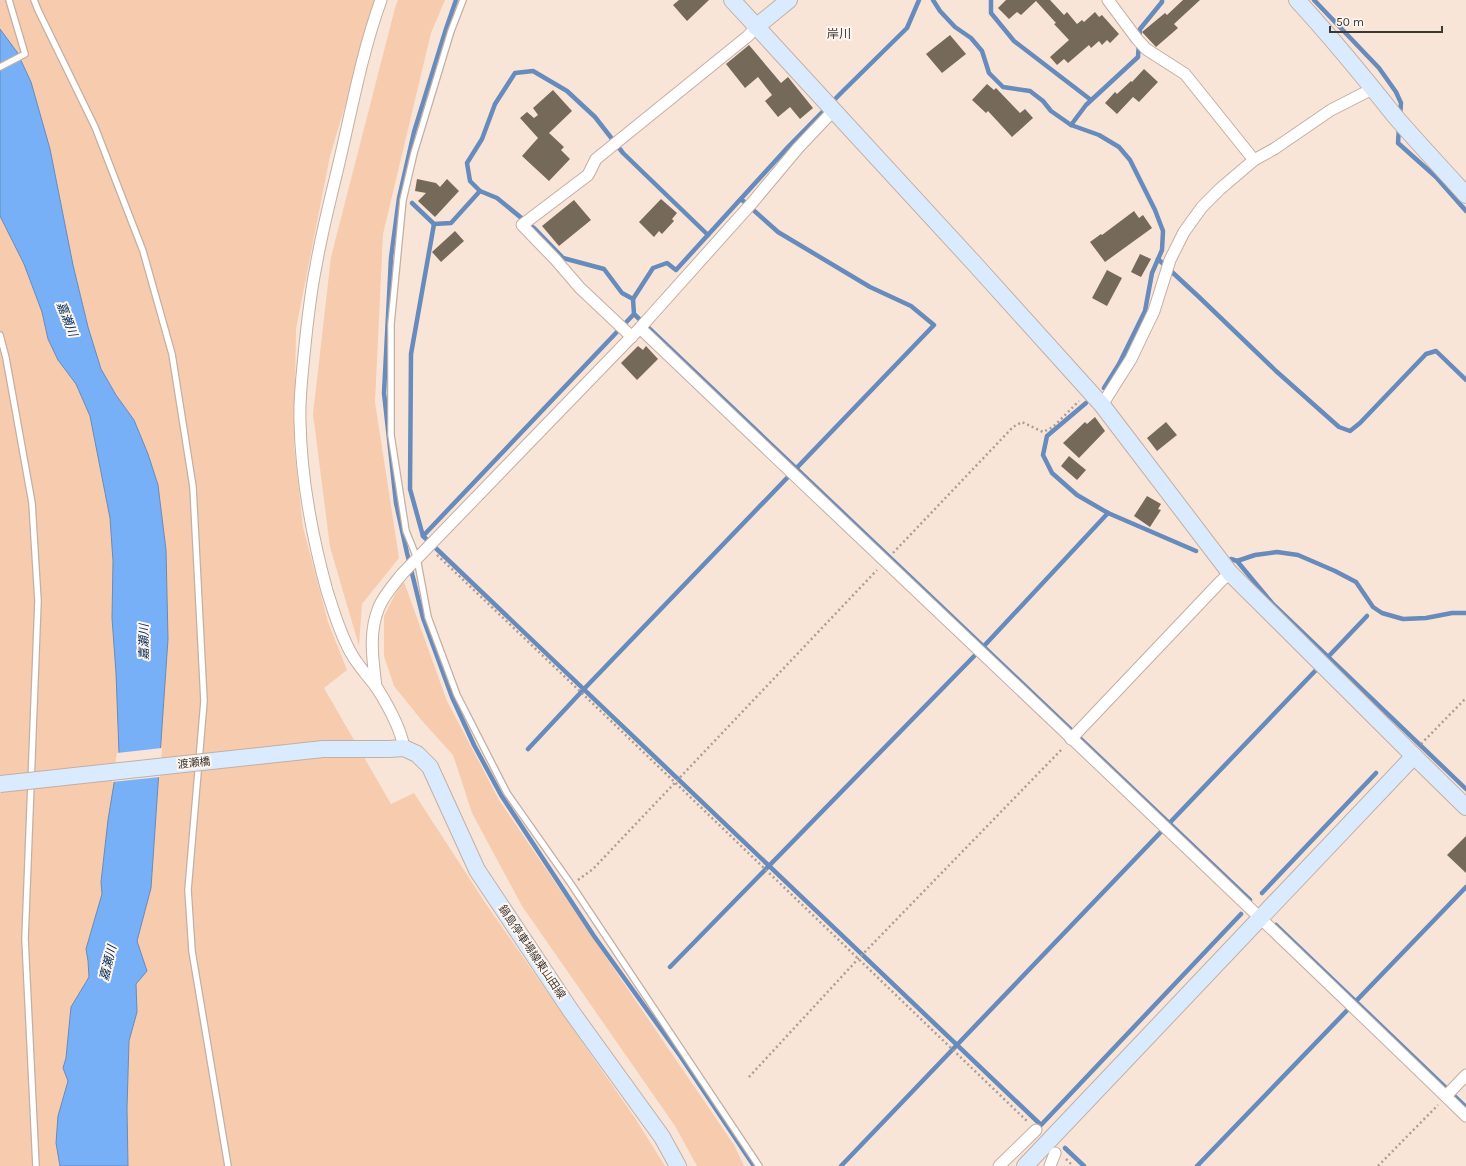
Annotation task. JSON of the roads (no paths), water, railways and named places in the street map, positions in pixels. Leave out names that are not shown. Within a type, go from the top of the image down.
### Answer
[{"type":"street","points":[[381,0],[349,118],[316,265],[308,311],[300,420],[302,465],[311,525],[337,624],[351,653],[376,687],[397,726],[402,737],[396,748]]},
{"type":"street","points":[[732,0],[973,262],[1102,405],[1230,573],[1466,807]]},
{"type":"street","points":[[625,330],[580,288],[525,222],[588,175],[596,159],[748,36],[756,27],[789,0]]},
{"type":"street","points":[[1108,0],[1146,49],[1185,74],[1254,160]]},
{"type":"street","points":[[1297,0],[1322,26],[1399,120],[1466,195]]},
{"type":"street","points":[[1102,405],[1131,359],[1154,311],[1170,260],[1184,232],[1202,207],[1220,189],[1254,160],[1274,149],[1331,110],[1374,88]]},
{"type":"street","points":[[376,687],[372,651],[373,623],[379,606],[402,574],[432,544],[625,330],[640,328],[749,207],[798,148],[829,106]]},
{"type":"street","points":[[640,328],[884,562],[980,650],[1071,739],[1165,827],[1466,1116]]},
{"type":"street","points":[[1071,739],[1230,573]]},
{"type":"street","name":"渡瀬橋","points":[[0,784],[324,750],[396,748]]},
{"type":"street","name":"鍋島停車場線東山田線","points":[[396,748],[417,754],[430,767],[477,870],[571,1011],[662,1137],[678,1166]]},
{"type":"street","points":[[1025,1166],[1414,756]]},
{"type":"street","points":[[1446,1096],[1466,1075]]},
{"type":"street","points":[[999,1166],[1036,1130]]},
{"type":"street","points":[[1050,1166],[1055,1153]]},
{"type":"lane","points":[[0,67],[25,54],[9,0]]},
{"type":"lane","points":[[34,0],[101,141],[143,251],[172,354],[193,487],[204,701],[188,890],[192,951],[228,1166]]},
{"type":"lane","points":[[463,0],[451,31],[414,154],[404,200],[391,324],[392,435],[406,531],[417,558],[428,617],[457,696],[507,793],[571,884],[759,1166]]},
{"type":"lane","points":[[0,335],[6,358],[32,503],[38,601],[25,939],[36,1166]]},
{"type":"water","name":"嘉瀬川","points":[[0,29],[17,52],[31,82],[50,149],[73,265],[88,327],[101,369],[116,395],[134,420],[148,454],[158,485],[166,550],[168,639],[151,888],[137,941],[147,971],[136,984],[137,1012],[129,1041],[127,1108],[128,1166],[60,1166],[56,1143],[58,1116],[68,1081],[63,1068],[66,1058],[71,1007],[89,977],[86,949],[102,894],[101,882],[108,820],[119,753],[112,618],[113,561],[110,518],[90,416],[76,384],[58,360],[48,339],[42,312],[24,264],[0,216]]},
{"type":"waterway","points":[[456,0],[414,132],[399,198],[391,258],[384,393],[396,503],[423,618],[452,697],[474,745],[501,795],[594,936],[681,1057],[754,1166]]},
{"type":"waterway","points":[[633,299],[653,268],[667,263],[676,270],[788,147],[907,28],[919,0]]},
{"type":"waterway","points":[[933,0],[940,11],[955,27],[971,38],[982,51],[989,73],[1003,87],[1030,91],[1043,101],[1051,111],[1071,125],[1099,135],[1119,147],[1130,160],[1155,210],[1163,231],[1162,250],[1152,273],[1145,311],[1119,364],[1104,388]]},
{"type":"waterway","points":[[991,0],[991,13],[1014,41],[1091,100]]},
{"type":"waterway","points":[[1071,125],[1086,105],[1138,57],[1140,29],[1162,2],[1162,0]]},
{"type":"waterway","points":[[1314,0],[1379,68],[1396,92],[1401,103],[1400,116]]},
{"type":"waterway","points":[[480,191],[470,181],[467,163],[482,139],[495,104],[515,73],[533,71],[567,91],[595,117],[623,153],[708,235]]},
{"type":"waterway","points":[[1399,127],[1398,143],[1436,177],[1466,211]]},
{"type":"waterway","points":[[412,203],[434,224],[451,223],[480,191],[497,198],[535,229],[563,258],[604,269],[622,293],[633,299],[634,314],[1250,900]]},
{"type":"waterway","points":[[528,749],[934,325],[911,306],[870,287],[778,232],[741,199]]},
{"type":"waterway","points":[[423,536],[410,489],[411,354],[434,224]]},
{"type":"waterway","points":[[1158,259],[1276,371],[1339,427],[1350,431],[1360,423],[1426,354],[1436,351],[1466,380]]},
{"type":"waterway","points":[[634,314],[423,536],[1041,1125],[1241,914]]},
{"type":"waterway","points":[[1086,403],[1047,436],[1043,455],[1052,473],[1077,495],[1108,513],[1196,551]]},
{"type":"waterway","points":[[670,967],[984,646],[1108,513]]},
{"type":"waterway","points":[[1231,559],[1237,561],[1255,555],[1277,552],[1298,555],[1356,582],[1373,607],[1382,613],[1403,619],[1426,618],[1452,613],[1466,613]]},
{"type":"waterway","points":[[1237,561],[1272,603],[1466,789]]},
{"type":"waterway","points":[[1327,658],[1367,616]]},
{"type":"waterway","points":[[841,1166],[1316,670]]},
{"type":"waterway","points":[[1262,893],[1376,773]]},
{"type":"waterway","points":[[1197,1166],[1466,887]]},
{"type":"waterway","points":[[1276,925],[1466,1107]]},
{"type":"waterway","points":[[1065,1148],[1084,1166]]},
{"type":"district","name":"岸川","points":[[839,34]]}]
